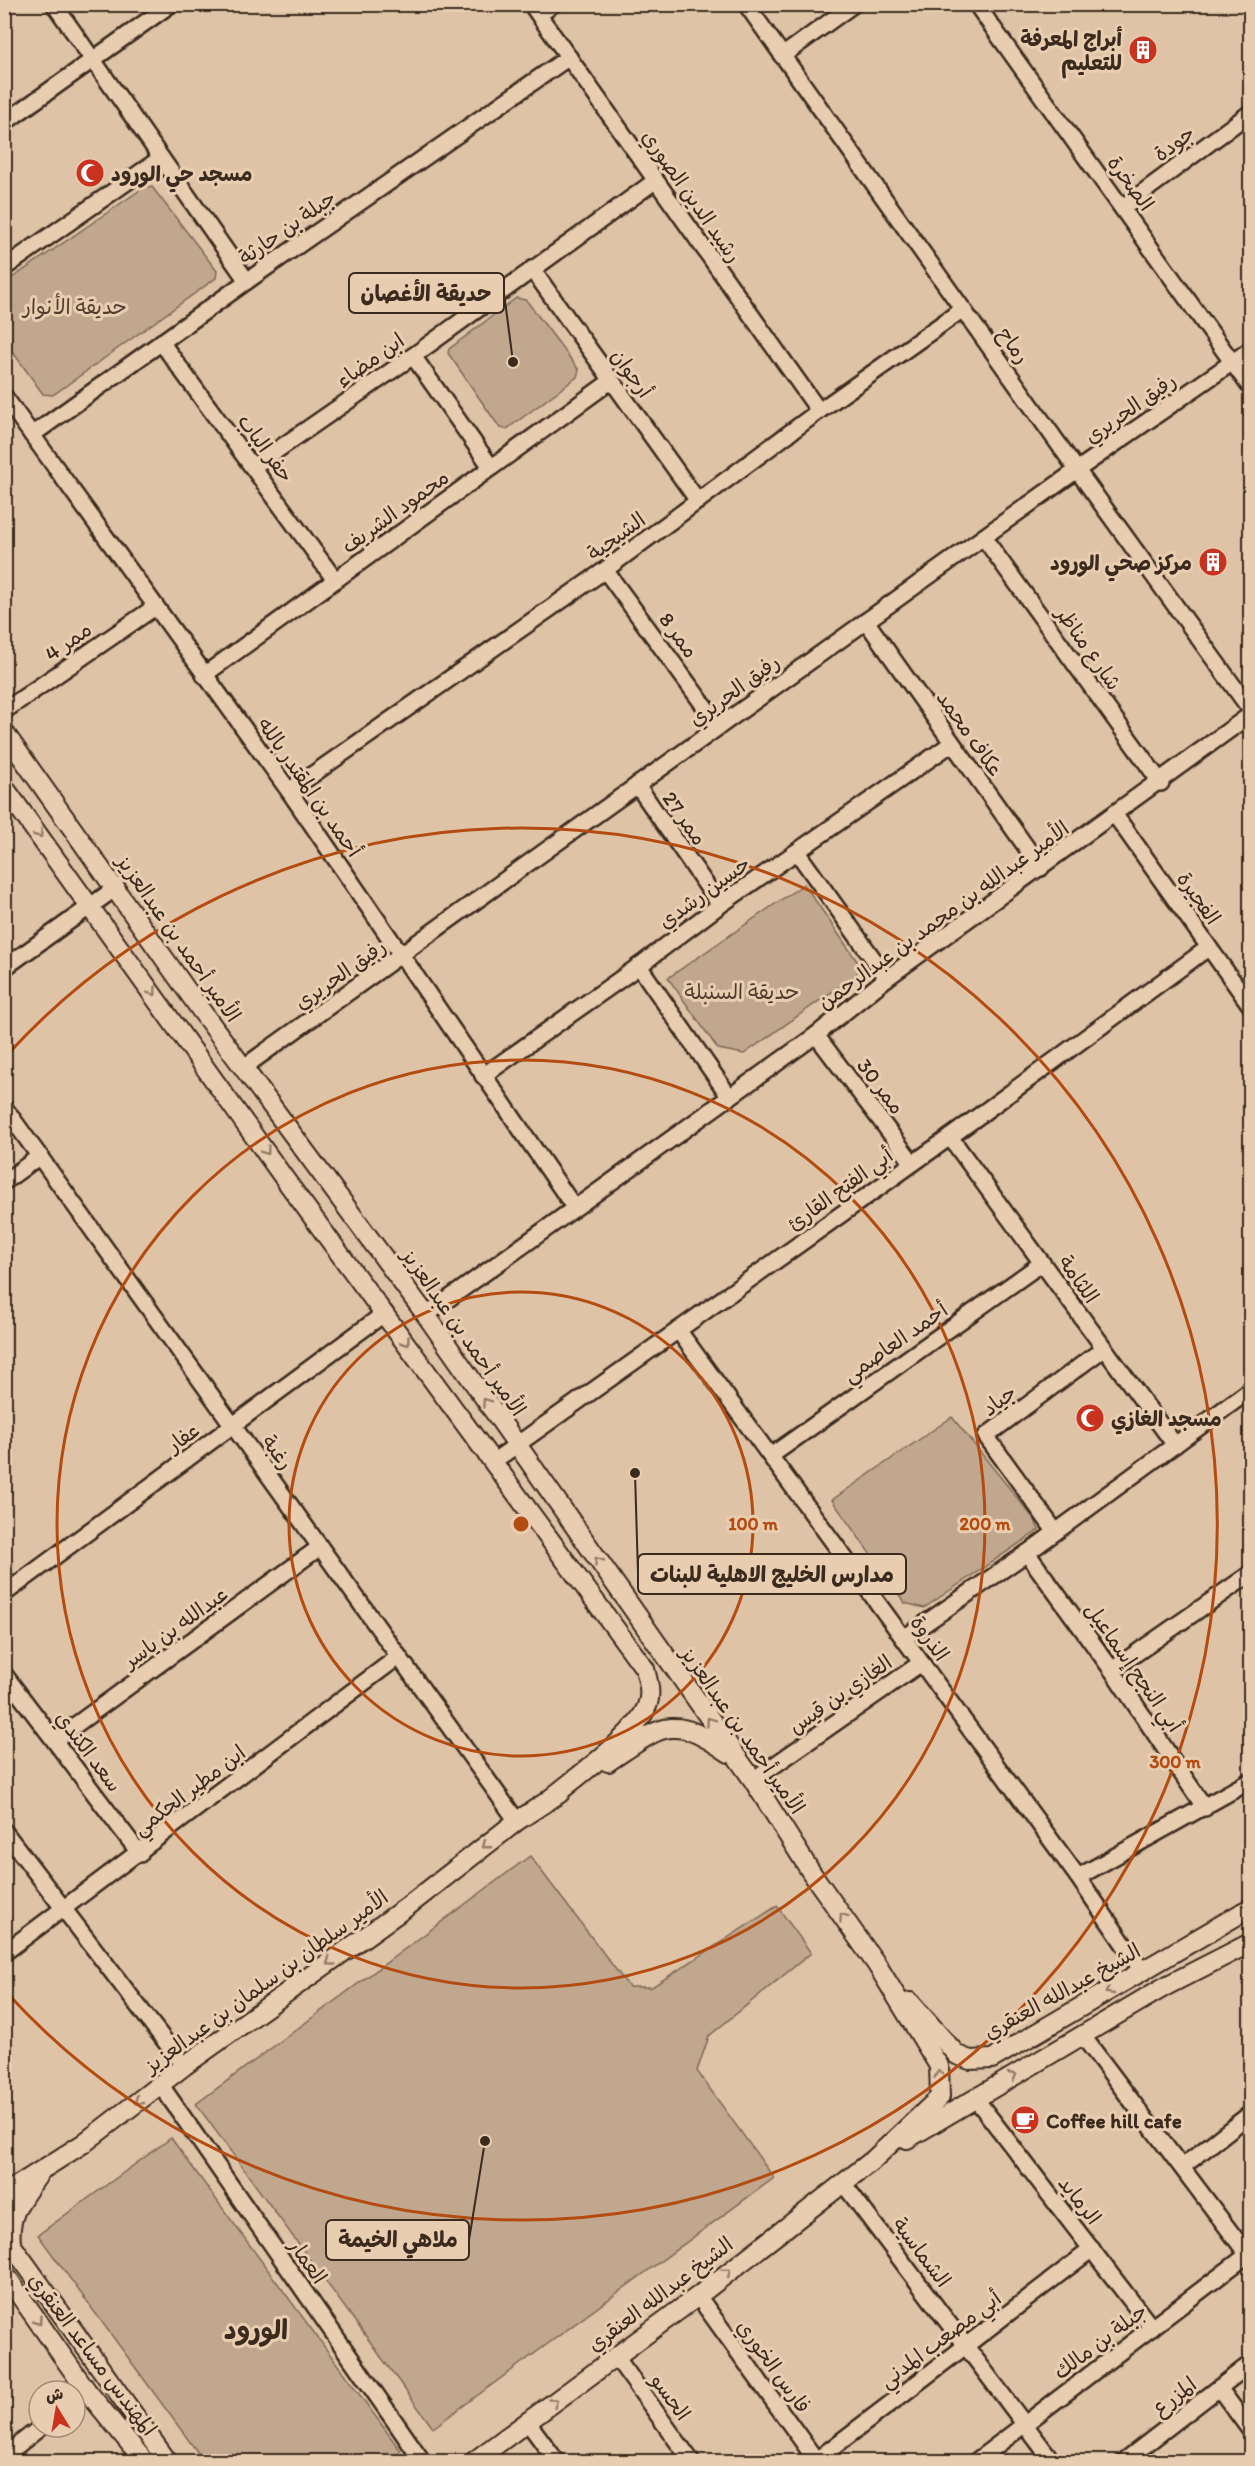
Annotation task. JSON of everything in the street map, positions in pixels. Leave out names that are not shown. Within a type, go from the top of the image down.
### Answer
[{"type":"street","points":[[54,4],[247,281]]},
{"type":"street","points":[[4,123],[171,4]]},
{"type":"street","points":[[535,10],[553,4]]},
{"type":"street","name":"رماح","points":[[746,4],[1077,470],[1251,709]]},
{"type":"street","points":[[782,56],[854,4]]},
{"type":"street","name":"الصخرة","points":[[976,4],[1251,387]]},
{"type":"street","name":"رشيد الدين الصوري","points":[[535,10],[819,411]]},
{"type":"street","name":"جبلة بن حارثة","points":[[32,435],[247,281],[569,57]]},
{"type":"street","name":"جودة","points":[[1123,207],[1251,113]]},
{"type":"street","points":[[4,268],[161,158]]},
{"type":"street","name":"ابن مضاء","points":[[254,466],[413,356],[655,181]]},
{"type":"street","name":"أرجوان","points":[[532,269],[698,501]]},
{"type":"street","name":"الشيحية","points":[[289,791],[605,570],[819,411],[963,309]]},
{"type":"street","name":"حفر الباب","points":[[161,342],[254,466],[335,580]]},
{"type":"street","name":"رفيق الحريري","points":[[244,1067],[1077,470],[1251,351]]},
{"type":"street","points":[[413,356],[491,467]]},
{"type":"street","name":"محمود الشريف","points":[[204,675],[611,381]]},
{"type":"street","name":"أحمد بن المقتدر بالله","points":[[4,396],[289,791],[574,1207]]},
{"type":"street","name":"شارع مناظر","points":[[984,538],[1161,783]]},
{"type":"street","name":"ممر 8","points":[[605,570],[719,726]]},
{"type":"street","name":"ممر 4","points":[[4,711],[155,607]]},
{"type":"street","name":"عكاف محمد","points":[[866,621],[1041,868]]},
{"type":"street","name":"الأمير عبدالله بن محمد بن عبدالرحمن","points":[[426,1315],[816,1035],[887,978],[1161,783],[1251,716]]},
{"type":"street","name":"الأمير أحمد بن عبدالعزيز","points":[[4,732],[117,887],[200,1008],[426,1315],[753,1780],[811,1872],[877,1965]]},
{"type":"street","name":"حسين رشدي","points":[[483,1076],[639,966],[720,905],[951,744]]},
{"type":"street","name":"ممر 27","points":[[637,784],[720,905]]},
{"type":"street","points":[[4,787],[645,1669],[649,1686],[648,1704],[639,1722],[550,1799]]},
{"type":"street","name":"الفجيرة","points":[[1115,814],[1208,948],[1251,1005]]},
{"type":"street","points":[[797,852],[887,978]]},
{"type":"street","points":[[4,968],[117,887]]},
{"type":"street","name":"أبي الفتح القارئ","points":[[494,1461],[950,1137],[1208,948]]},
{"type":"street","points":[[639,966],[729,1096]]},
{"type":"street","points":[[178,1026],[200,1008]]},
{"type":"street","name":"ممر 30","points":[[816,1035],[912,1162]]},
{"type":"street","name":"رغبة","points":[[4,1107],[517,1821]]},
{"type":"street","name":"اللثامة","points":[[950,1137],[1175,1445]]},
{"type":"street","points":[[4,1182],[40,1156]]},
{"type":"street","name":"أحمد العاصمي","points":[[772,1455],[1042,1263]]},
{"type":"street","name":"عفار","points":[[4,1594],[385,1313]]},
{"type":"street","name":"الذروة","points":[[678,1330],[772,1455],[1078,1877],[1148,1969]]},
{"type":"street","name":"جياد","points":[[1055,1531],[986,1436],[1103,1349]]},
{"type":"street","name":"الغازي بن قيس","points":[[904,1638],[1028,1553],[1055,1531],[1251,1390]]},
{"type":"street","name":"عبدالله بن ياسر","points":[[55,1740],[320,1546]]},
{"type":"street","name":"أبي النجح إسماعيل","points":[[1028,1553],[1112,1670],[1205,1808]]},
{"type":"street","points":[[1112,1670],[1251,1574]]},
{"type":"street","name":"ابن مطير الحكمي","points":[[4,1953],[140,1854],[398,1657]]},
{"type":"street","name":"الغازي بن قيس","points":[[753,1780],[921,1663]]},
{"type":"street","name":"سعد الكندي","points":[[4,1674],[140,1854]]},
{"type":"street","points":[[550,1799],[651,1733],[672,1727],[682,1727],[692,1731],[737,1759]]},
{"type":"street","points":[[1078,1877],[1251,1781]]},
{"type":"street","name":"الأمير سلطان بن سلمان بن عبدالعزيز","points":[[4,2194],[84,2143],[184,2066],[408,1906],[517,1821],[550,1799]]},
{"type":"street","points":[[4,1831],[184,2066]]},
{"type":"street","name":"الشيخ عبدالله العنقري","points":[[877,1965],[957,2055],[970,2060],[992,2059],[1251,1908]]},
{"type":"street","points":[[1216,1929],[1195,1948],[1202,1960],[1243,1947]]},
{"type":"street","name":"الشيخ عبدالله العنقري","points":[[873,2160],[1164,1987],[1243,1947]]},
{"type":"street","points":[[1148,1969],[1178,1958],[1185,1963],[1185,1970],[1164,1987]]},
{"type":"street","name":"الشيخ عبدالله العنقري","points":[[473,2462],[698,2296],[873,2160],[940,2097],[942,2087],[939,2066],[877,1965]]},
{"type":"street","points":[[1082,2035],[1250,2256]]},
{"type":"street","name":"العمار","points":[[160,2084],[423,2462]]},
{"type":"street","name":"الرمايد","points":[[975,2098],[1152,2328]]},
{"type":"street","points":[[1182,2167],[1251,2114]]},
{"type":"street","points":[[43,2168],[22,2198],[9,2225],[11,2244],[168,2462]]},
{"type":"street","name":"الشماسية","points":[[843,2183],[1053,2462]]},
{"type":"street","name":"أبي مصعب المدني","points":[[815,2461],[1092,2249]]},
{"type":"street","name":"جبلة بن مالك","points":[[975,2462],[1250,2256]]},
{"type":"street","name":"المهندس مساعد العنقري","points":[[4,2273],[71,2379]]},
{"type":"street","name":"فارس الخوري","points":[[698,2296],[815,2461]]},
{"type":"street","name":"الحسو","points":[[616,2357],[692,2462]]},
{"type":"street","name":"المزرع","points":[[1123,2462],[1251,2364]]},
{"type":"street","points":[[1220,2388],[1251,2430]]},
{"type":"street","name":"المهندس مساعد العنقري","points":[[87,2401],[145,2462]]},
{"type":"street","points":[[527,2421],[557,2462]]},
{"type":"street","points":[[4,2456],[27,2438]]},
{"type":"green space","name":"حديقة الأنوار","points":[[146,186],[152,187],[217,271],[216,278],[53,395],[43,394],[5,341],[5,283]]},
{"type":"green space","points":[[516,298],[526,300],[579,370],[577,377],[507,429],[500,428],[448,353],[449,349]]},
{"type":"green space","name":"حديقة السنبلة","points":[[804,884],[859,964],[857,974],[744,1054],[718,1049],[668,978]]},
{"type":"green space","points":[[952,1417],[1035,1520],[1039,1530],[924,1608],[905,1603],[832,1500]]},
{"type":"green space","points":[[530,1856],[629,1987],[652,1987],[777,1906],[811,1953],[709,2036],[697,2071],[774,2178],[433,2428],[196,2104]]},
{"type":"green space","points":[[171,2138],[401,2451],[386,2461],[204,2461],[38,2235]]},
{"type":"place","name":"أبراج المعرفة للتعليم","points":[[1143,50]]},
{"type":"place","name":"مسجد حي الورود","points":[[90,173]]},
{"type":"place","name":"حديقة الأغصان","points":[[513,362]]},
{"type":"place","name":"مركز صحي الورود","points":[[1213,562]]},
{"type":"place","name":"مسجد الغازي","points":[[1090,1418]]},
{"type":"place","name":"مدارس الخليج الاهلية للبنات","points":[[635,1473]]},
{"type":"place","name":"Coffee hill cafe","points":[[1025,2120]]},
{"type":"place","name":"ملاهي الخيمة","points":[[485,2141]]},
{"type":"district","name":"الورود","points":[[256,2329]]}]
